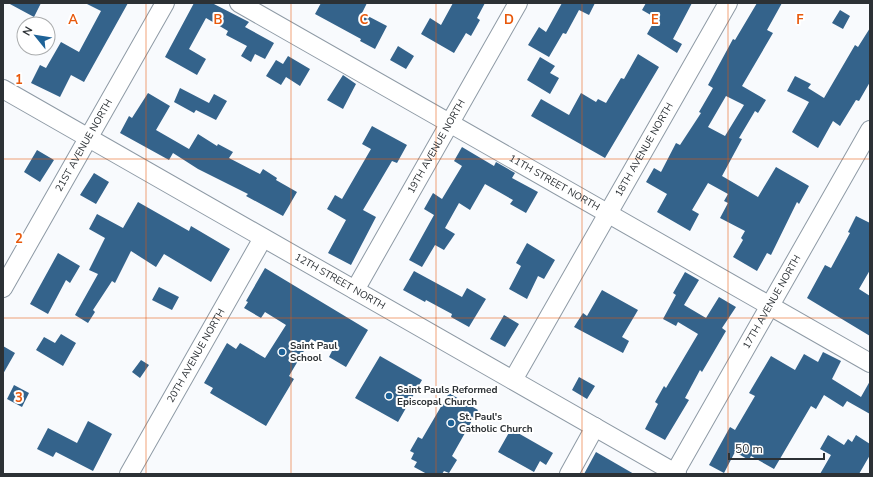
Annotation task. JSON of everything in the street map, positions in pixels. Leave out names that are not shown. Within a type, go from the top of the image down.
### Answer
[{"type":"street","name":"21ST AVENUE NORTH","points":[[3,288],[166,3]]},
{"type":"street","name":"11TH STREET NORTH","points":[[239,3],[870,363]]},
{"type":"street","name":"19TH AVENUE NORTH","points":[[355,290],[518,3]]},
{"type":"street","name":"18TH AVENUE NORTH","points":[[513,380],[728,3]]},
{"type":"street","name":"12TH STREET NORTH","points":[[3,89],[675,474]]},
{"type":"street","name":"17TH AVENUE NORTH","points":[[675,474],[870,130]]},
{"type":"street","name":"20TH AVENUE NORTH","points":[[129,474],[264,238]]},
{"type":"street","points":[[569,474],[595,427]]},
{"type":"building","points":[[8,3],[41,3],[34,16]]},
{"type":"building","points":[[85,3],[128,3],[84,82],[71,75],[60,97],[31,83],[40,65],[46,68],[53,56],[56,56],[56,51],[61,42],[79,52],[101,11]]},
{"type":"building","points":[[194,3],[212,3],[249,22],[245,27],[274,43],[265,59],[255,54],[251,62],[241,56],[247,46],[226,35],[228,31],[206,18],[189,49],[206,59],[197,75],[165,57]]},
{"type":"building","points":[[321,3],[367,3],[362,13],[387,26],[375,49],[360,41],[361,39],[315,14]]},
{"type":"building","points":[[453,3],[485,3],[477,18],[480,20],[471,36],[466,33],[454,53],[421,34],[430,18],[441,25]]},
{"type":"building","points":[[562,3],[595,3],[589,15],[579,10],[566,34],[563,33],[549,57],[528,45],[539,27],[546,32]]},
{"type":"building","points":[[646,3],[692,3],[673,39],[682,44],[677,53],[647,34],[656,18],[642,10]]},
{"type":"building","points":[[757,3],[782,3],[767,30],[773,33],[742,86],[766,100],[758,113],[755,111],[739,138],[742,139],[722,176],[758,197],[776,167],[809,186],[799,204],[797,202],[771,255],[767,253],[757,271],[733,257],[743,240],[741,238],[745,231],[720,218],[728,203],[724,201],[728,194],[708,183],[692,210],[699,214],[690,231],[657,212],[667,194],[646,182],[654,168],[661,172],[676,143],[680,145],[701,113],[699,112],[713,88],[708,85],[733,39],[735,40]],"holes":[[[726,96],[744,105],[725,136],[708,127]]]},
{"type":"building","points":[[840,10],[850,16],[843,29],[832,23]]},
{"type":"building","points":[[870,28],[870,82],[859,101],[856,100],[840,126],[833,121],[818,148],[792,132],[809,102],[787,91],[795,76],[811,84],[808,88],[824,98],[855,45],[858,47]]},
{"type":"building","points":[[398,46],[414,56],[406,69],[390,60]]},
{"type":"building","points":[[638,54],[659,67],[605,158],[531,116],[541,99],[569,115],[581,93],[596,102],[598,99],[606,103],[621,78],[624,79]]},
{"type":"building","points":[[288,56],[310,69],[300,86],[286,77],[281,85],[266,76],[276,60],[283,64]]},
{"type":"building","points":[[540,57],[555,66],[550,73],[559,78],[550,94],[527,80]]},
{"type":"building","points":[[343,75],[356,84],[343,109],[327,100]]},
{"type":"building","points":[[180,88],[209,103],[214,94],[227,101],[216,120],[196,110],[194,113],[174,102]]},
{"type":"building","points":[[148,93],[170,106],[156,130],[189,149],[198,134],[217,146],[218,144],[233,152],[229,158],[260,174],[263,169],[277,178],[276,180],[297,192],[283,216],[246,196],[248,194],[198,169],[173,153],[169,160],[120,133],[129,116],[132,118]]},
{"type":"building","points":[[372,126],[407,145],[397,163],[392,161],[363,210],[376,217],[351,265],[328,253],[346,220],[327,209],[335,195],[342,199],[371,149],[362,144]]},
{"type":"building","points":[[462,147],[494,166],[496,162],[515,173],[512,178],[538,192],[526,213],[510,204],[513,200],[485,184],[470,210],[459,203],[445,228],[455,234],[444,250],[435,245],[422,267],[409,260],[434,215],[424,209],[433,193],[442,199],[462,166],[454,161]]},
{"type":"building","points":[[37,150],[54,160],[40,182],[24,172]]},
{"type":"building","points":[[94,173],[109,182],[96,204],[80,195]]},
{"type":"building","points":[[138,202],[189,231],[191,226],[230,249],[211,282],[164,254],[156,267],[131,251],[115,283],[112,281],[93,310],[95,312],[88,323],[75,315],[98,274],[89,270],[105,238],[89,229],[97,214],[123,228]]},
{"type":"building","points":[[856,216],[870,223],[870,270],[859,289],[870,296],[870,336],[807,298],[825,265],[831,268],[850,233],[848,232]]},
{"type":"building","points":[[527,243],[555,260],[544,279],[538,276],[527,299],[509,289],[521,266],[516,263]]},
{"type":"building","points":[[58,253],[80,266],[70,283],[66,280],[48,314],[30,304]]},
{"type":"building","points":[[265,268],[368,330],[346,367],[329,357],[332,351],[311,339],[289,376],[294,379],[266,426],[210,393],[213,388],[204,383],[227,343],[236,349],[240,343],[265,358],[286,325],[265,312],[261,318],[244,308],[248,302],[246,301]]},
{"type":"building","points":[[414,271],[462,297],[467,288],[486,299],[469,327],[451,317],[452,314],[403,290]]},
{"type":"building","points":[[685,272],[699,280],[684,305],[706,318],[719,297],[736,307],[722,328],[726,331],[702,372],[700,370],[685,398],[689,400],[665,440],[645,429],[658,404],[655,402],[664,386],[666,388],[698,334],[678,322],[676,326],[663,319],[676,295],[673,293]]},
{"type":"building","points":[[159,287],[179,297],[172,310],[152,300]]},
{"type":"building","points":[[602,290],[638,310],[622,337],[629,341],[623,353],[574,327],[583,313],[587,316]]},
{"type":"building","points":[[504,315],[519,324],[505,347],[490,339]]},
{"type":"building","points":[[61,334],[76,343],[63,366],[36,350],[44,337],[55,343]]},
{"type":"building","points":[[3,346],[15,353],[3,374]]},
{"type":"building","points":[[823,352],[841,361],[832,379],[861,397],[870,381],[870,414],[847,401],[843,407],[824,395],[816,409],[811,406],[774,469],[751,456],[749,460],[735,452],[724,473],[709,465],[730,427],[735,430],[755,396],[749,393],[771,356],[795,370],[804,354],[818,362]]},
{"type":"building","points":[[380,356],[422,380],[398,422],[355,398]]},
{"type":"building","points":[[141,360],[149,365],[140,378],[132,372]]},
{"type":"building","points":[[579,377],[595,386],[587,399],[572,390]]},
{"type":"building","points":[[14,385],[29,393],[22,407],[7,399]]},
{"type":"building","name":"St. Paul's Catholic Church","points":[[449,393],[478,410],[452,456],[457,460],[449,473],[444,471],[442,474],[427,474],[414,467],[417,462],[411,459],[414,453],[410,451],[418,437],[422,439]]},
{"type":"building","points":[[88,421],[112,434],[93,471],[56,452],[53,457],[37,449],[48,428],[77,443]]},
{"type":"building","points":[[511,429],[553,453],[546,465],[540,461],[534,472],[498,452]]},
{"type":"building","points":[[828,435],[844,445],[848,439],[852,442],[856,435],[870,444],[870,455],[859,474],[820,474],[831,455],[820,449]]},
{"type":"building","points":[[596,452],[634,474],[584,474]]},
{"type":"place","name":"Saint Paul School","points":[[282,352]]},
{"type":"place","name":"Saint Pauls Reformed Episcopal Church","points":[[389,396]]},
{"type":"place","name":"St. Paul's Catholic Church","points":[[451,423]]}]
